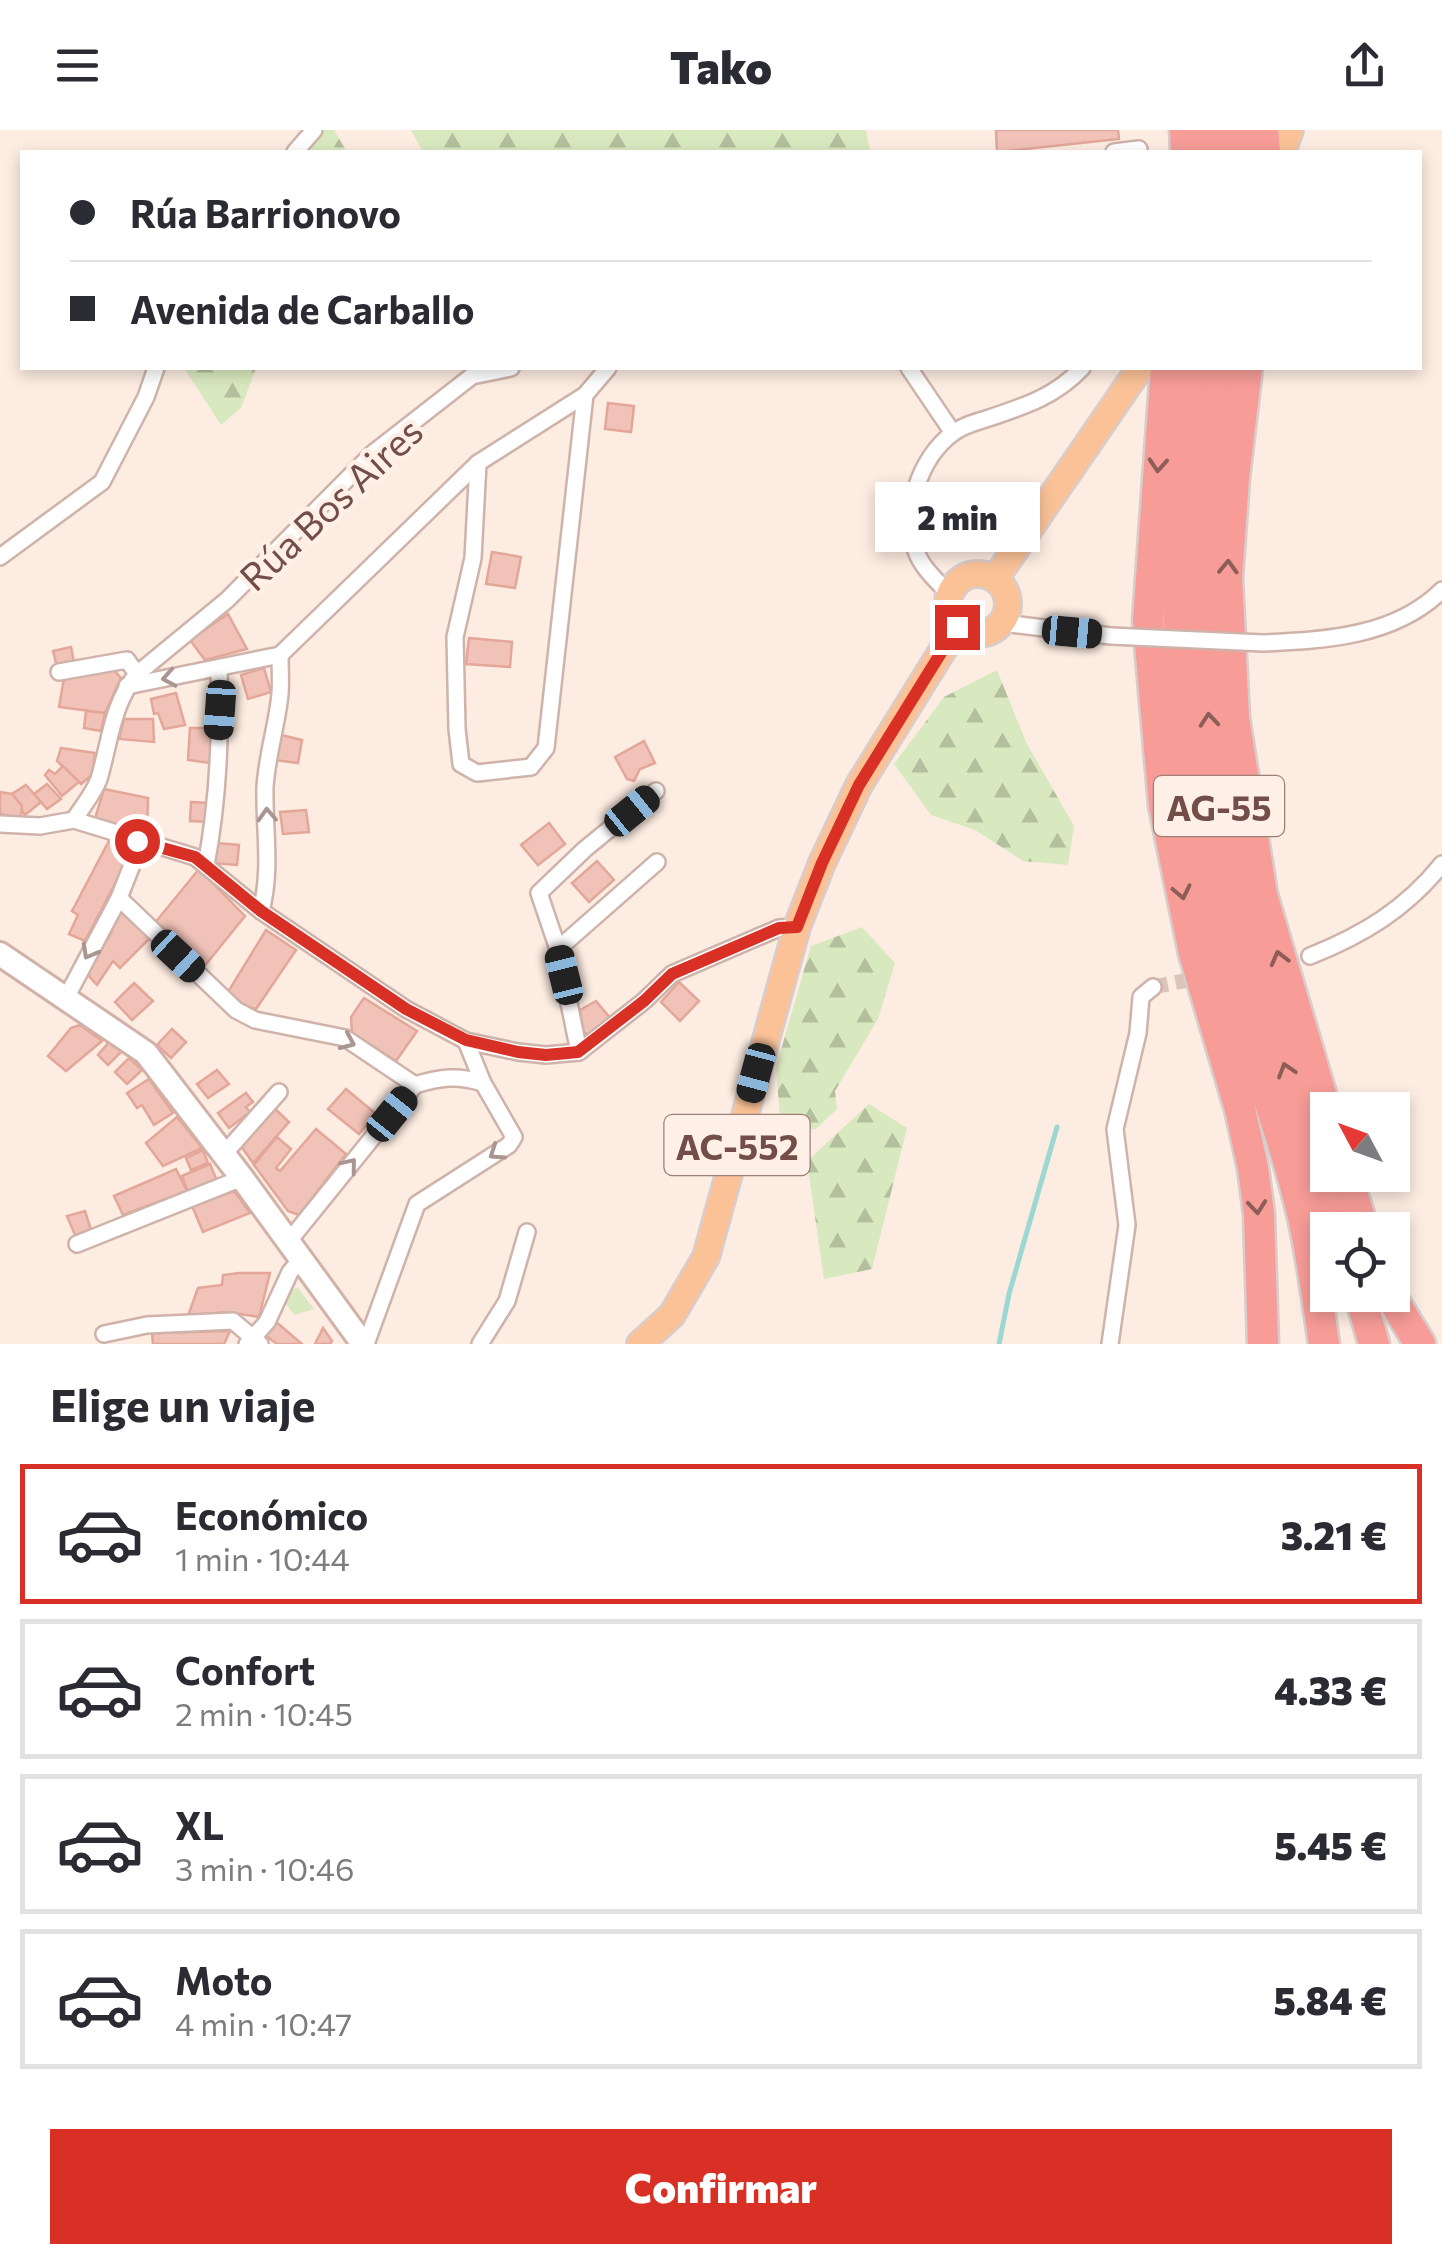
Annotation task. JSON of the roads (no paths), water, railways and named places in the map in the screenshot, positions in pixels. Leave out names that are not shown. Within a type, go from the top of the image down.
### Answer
[{"type":"highway","points":[[1166,370],[1148,621],[1164,805],[1194,953],[1240,1108],[1253,1168],[1259,1214],[1264,1344]]},
{"type":"highway","name":"AG-55","points":[[1194,370],[1177,605],[1178,670],[1188,773],[1213,914],[1302,1216],[1324,1344]]},
{"type":"highway","name":"AG-55","points":[[1221,370],[1202,562],[1206,691],[1214,779],[1238,906],[1262,995],[1331,1212]]},
{"type":"highway","points":[[1247,370],[1227,578],[1234,718],[1262,895],[1320,1092]]},
{"type":"highway","points":[[1365,1312],[1374,1344]]},
{"type":"highway","points":[[1400,1312],[1420,1344]]},
{"type":"main road","points":[[995,578],[1136,374]]},
{"type":"main road","points":[[980,574],[995,578],[1007,594],[1007,614],[1002,623],[994,630],[976,635],[957,627],[948,612],[949,594],[964,576],[980,574]]},
{"type":"main road","name":"AC-552","points":[[640,1344],[672,1315],[706,1256],[797,927],[822,863],[859,785],[957,627]]},
{"type":"street","points":[[297,150],[314,130]]},
{"type":"street","points":[[0,557],[102,482],[146,397],[155,370]]},
{"type":"street","name":"Rúa Bos Aires","points":[[74,820],[98,782],[109,731],[132,680],[227,600],[372,454],[472,376],[500,370]]},
{"type":"street","points":[[127,660],[132,680],[219,669],[280,654],[478,464],[585,395],[606,370]]},
{"type":"street","points":[[911,370],[953,433]]},
{"type":"street","points":[[949,594],[917,555],[912,537],[910,509],[922,473],[953,433],[1042,400],[1080,370]]},
{"type":"street","points":[[478,464],[473,558],[456,638],[461,764],[477,773],[531,767],[546,748],[585,395]]},
{"type":"street","points":[[1002,623],[1112,636],[1263,643],[1332,640],[1387,625],[1442,590]]},
{"type":"street","points":[[261,911],[269,854],[265,788],[280,695],[280,654]]},
{"type":"street","points":[[60,672],[158,656]]},
{"type":"street","points":[[206,866],[212,836],[219,669]]},
{"type":"street","points":[[578,1052],[558,949],[539,893],[585,849],[656,792]]},
{"type":"street","points":[[0,824],[40,826],[74,820],[195,857],[261,911],[406,1009],[466,1040],[532,1054],[578,1052],[672,974],[779,928],[797,927]]},
{"type":"street","points":[[66,998],[119,898],[142,842]]},
{"type":"street","points":[[558,949],[657,862]]},
{"type":"street","points":[[1310,956],[1384,920],[1423,888],[1442,864]]},
{"type":"street","points":[[119,898],[236,1010],[254,1020],[346,1038],[415,1084]]},
{"type":"street","points":[[0,954],[146,1054],[364,1344]]},
{"type":"street","points":[[1110,1344],[1127,1225],[1114,1129],[1138,1033],[1141,998],[1152,987]]},
{"type":"street","points":[[364,1344],[417,1204],[509,1146],[514,1137],[483,1083],[466,1040]]},
{"type":"street","points":[[104,1334],[147,1325],[233,1322],[253,1342],[267,1322],[290,1272],[295,1250],[415,1084],[462,1076],[483,1083]]},
{"type":"street","points":[[224,1154],[279,1092]]},
{"type":"street","points":[[77,1244],[242,1178]]},
{"type":"street","points":[[480,1344],[506,1301],[527,1232]]},
{"type":"waterway","points":[[999,1344],[1009,1294],[1057,1127]]},
{"type":"tunnel","points":[[1153,987],[1203,977]]}]
